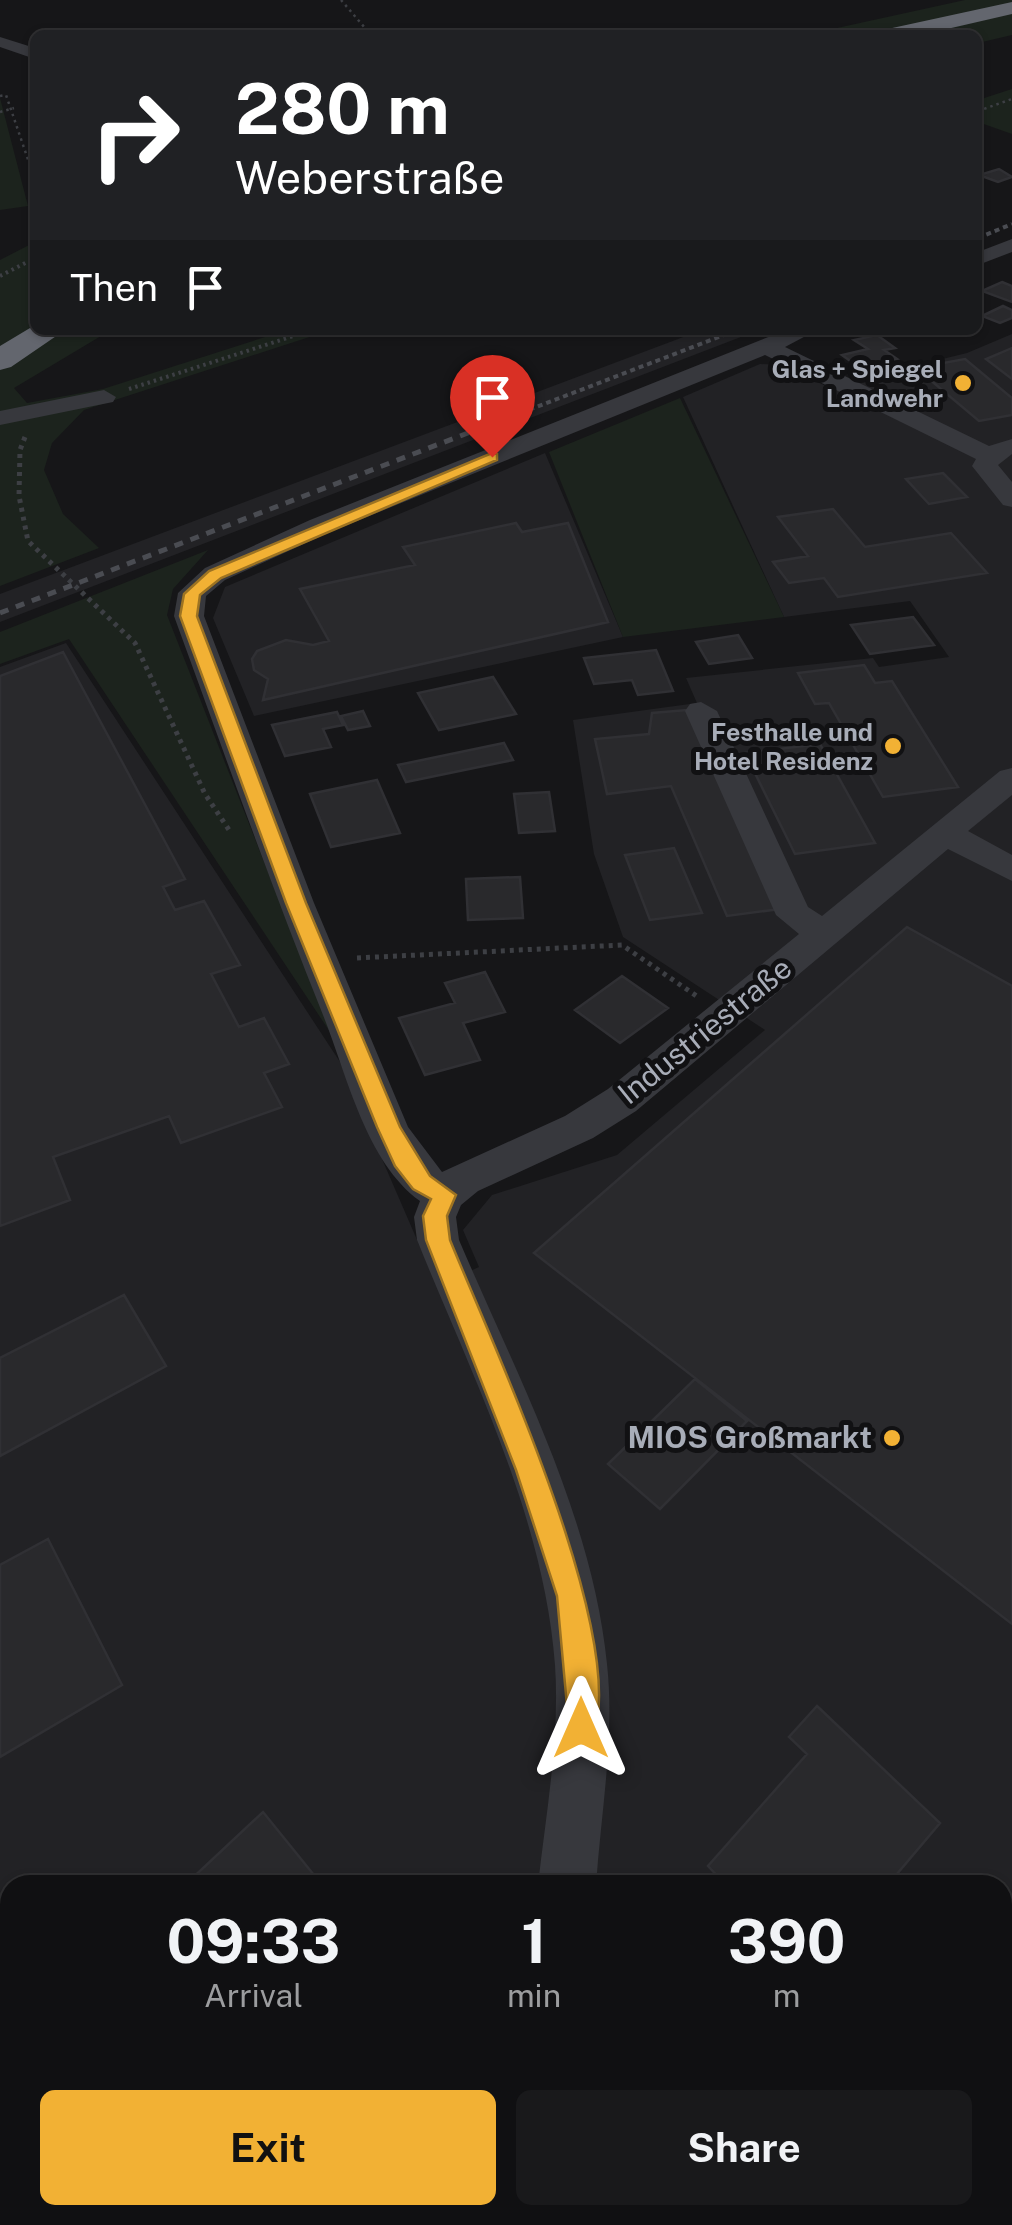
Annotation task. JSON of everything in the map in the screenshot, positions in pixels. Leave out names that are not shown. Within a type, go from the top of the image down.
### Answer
[{"type":"highway","points":[[913,30],[1012,8]]},
{"type":"highway","points":[[965,30],[1012,19]]},
{"type":"highway","points":[[0,330],[30,312]]},
{"type":"highway","points":[[0,360],[42,335]]},
{"type":"street","points":[[0,42],[30,52]]},
{"type":"street","points":[[982,257],[1012,245]]},
{"type":"street","points":[[568,1875],[581,1728],[581,1666],[572,1596],[530,1470],[438,1240],[435,1216],[444,1195],[422,1183],[404,1160],[321,960],[189,616],[192,594],[215,574],[320,526],[794,335]]},
{"type":"street","points":[[766,346],[925,433],[1001,450]]},
{"type":"street","points":[[0,418],[104,397]]},
{"type":"street","points":[[1001,450],[985,466],[1012,499]]},
{"type":"street","points":[[701,711],[794,915],[824,933]]},
{"type":"street","name":"Industriestraße","points":[[444,1195],[463,1179],[579,1127],[622,1100],[1012,778]]},
{"type":"street","points":[[945,833],[1012,870]]},
{"type":"path","points":[[340,0],[367,30]]},
{"type":"path","points":[[0,96],[6,95],[14,108],[30,163]]},
{"type":"path","points":[[982,110],[1012,99]]},
{"type":"path","points":[[0,112],[14,108]]},
{"type":"path","points":[[0,276],[30,261]]},
{"type":"path","points":[[104,397],[296,335]]},
{"type":"path","points":[[46,408],[22,440],[19,496],[28,541],[135,643],[204,794],[241,848]]},
{"type":"path","points":[[321,960],[622,945],[727,1016]]},
{"type":"shaded area","points":[[965,0],[1012,0],[1012,35],[982,42],[982,30],[828,30]]},
{"type":"shaded area","points":[[1012,89],[1012,134],[982,123],[982,99]]},
{"type":"shaded area","points":[[0,98],[28,206],[0,210]]},
{"type":"shaded area","points":[[30,245],[30,335],[103,335],[14,388],[27,403],[103,389],[271,335],[316,335],[84,410],[52,443],[44,470],[63,514],[99,548],[0,586],[0,260]]},
{"type":"shaded area","points":[[1012,334],[1012,1875],[0,1875],[0,667],[66,643],[340,1062],[437,1286],[479,1267],[463,1230],[492,1195],[617,1155],[765,1030],[623,937],[594,854],[573,720],[697,703],[686,678],[873,658],[879,667],[949,657],[910,601],[784,617],[683,397],[760,364],[781,365],[828,387],[967,353]]},
{"type":"shaded area","points":[[689,335],[746,335],[0,622],[0,594]]},
{"type":"shaded area","points":[[680,398],[784,617],[623,637],[549,452]]},
{"type":"shaded area","points":[[545,453],[623,637],[254,716],[213,618],[225,587]]},
{"type":"shaded area","points":[[208,550],[173,589],[167,615],[332,1035],[69,639],[0,664],[0,632]]},
{"type":"building","points":[[999,169],[1012,177],[998,182],[982,174]]},
{"type":"building","points":[[1002,282],[1012,286],[1012,302],[982,291]]},
{"type":"building","points":[[1003,306],[1012,310],[1012,318],[1000,323],[982,316]]},
{"type":"building","points":[[877,335],[895,348],[884,350],[897,359],[860,368],[842,355],[868,349],[854,340]]},
{"type":"building","points":[[1012,348],[1012,379],[986,359]]},
{"type":"building","name":"Glas + Spiegel Landwehr","points":[[965,359],[1012,398],[1012,415],[979,421],[916,368]]},
{"type":"building","points":[[943,473],[967,497],[929,504],[906,479]]},
{"type":"building","points":[[833,509],[865,547],[951,533],[987,573],[838,597],[824,578],[789,583],[773,562],[808,556],[778,517]]},
{"type":"building","points":[[516,523],[522,532],[568,523],[608,622],[263,700],[268,679],[254,670],[252,659],[257,651],[286,640],[313,645],[329,641],[300,589],[415,565],[403,547]]},
{"type":"building","points":[[913,617],[934,645],[870,654],[851,625]]},
{"type":"building","points":[[738,635],[752,658],[709,664],[696,642]]},
{"type":"building","points":[[656,650],[673,691],[638,695],[632,680],[594,684],[584,658]]},
{"type":"building","points":[[63,652],[185,879],[163,887],[175,910],[204,901],[240,965],[211,974],[239,1027],[264,1018],[289,1064],[264,1073],[282,1107],[181,1143],[169,1116],[53,1157],[70,1200],[0,1226],[0,676]]},
{"type":"building","name":"Festhalle und Hotel Residenz","points":[[864,665],[875,683],[892,681],[958,787],[883,797],[829,703],[815,704],[798,673]]},
{"type":"building","points":[[493,677],[516,714],[439,730],[418,693]]},
{"type":"building","points":[[687,710],[780,909],[727,916],[671,786],[607,794],[595,739],[649,734],[652,713]]},
{"type":"building","points":[[363,711],[370,726],[348,730],[341,716]]},
{"type":"building","points":[[337,712],[343,725],[323,729],[331,747],[285,756],[272,725]]},
{"type":"building","points":[[504,743],[513,760],[406,782],[398,765]]},
{"type":"building","points":[[820,744],[875,843],[795,854],[745,753]]},
{"type":"building","points":[[377,780],[400,833],[331,847],[310,794]]},
{"type":"building","points":[[549,792],[555,831],[519,833],[514,794]]},
{"type":"building","points":[[674,848],[702,913],[650,920],[625,855]]},
{"type":"building","points":[[520,877],[523,918],[468,920],[466,879]]},
{"type":"building","name":"MIOS Großmarkt","points":[[907,927],[1012,986],[1012,1624],[534,1253]]},
{"type":"building","points":[[485,972],[505,1012],[463,1023],[480,1060],[425,1075],[399,1018],[455,1003],[445,983]]},
{"type":"building","points":[[622,976],[668,1008],[620,1043],[575,1010]]},
{"type":"building","points":[[124,1295],[166,1366],[0,1456],[0,1358]]},
{"type":"building","points":[[695,1379],[747,1421],[660,1509],[608,1464]]},
{"type":"building","points":[[48,1539],[122,1685],[0,1757],[0,1565]]},
{"type":"building","points":[[817,1706],[940,1823],[898,1875],[717,1875],[708,1866],[807,1754],[789,1737]]},
{"type":"building","points":[[263,1812],[314,1875],[196,1875]]},
{"type":"railway","points":[[982,236],[1012,224]]},
{"type":"railway","points":[[479,429],[724,335]]},
{"type":"railway","points":[[0,613],[486,426]]},
{"type":"place","name":"Glas + Spiegel Landwehr","points":[[963,383]]},
{"type":"place","name":"Festhalle und Hotel Residenz","points":[[893,746]]},
{"type":"place","name":"MIOS Großmarkt","points":[[892,1438]]},
{"type":"route","points":[[492,457],[320,526],[215,574],[192,594],[189,616],[296,903],[388,1127],[404,1160],[422,1183],[444,1195],[435,1216],[438,1240],[530,1470],[572,1596],[581,1666],[581,1728]]}]
